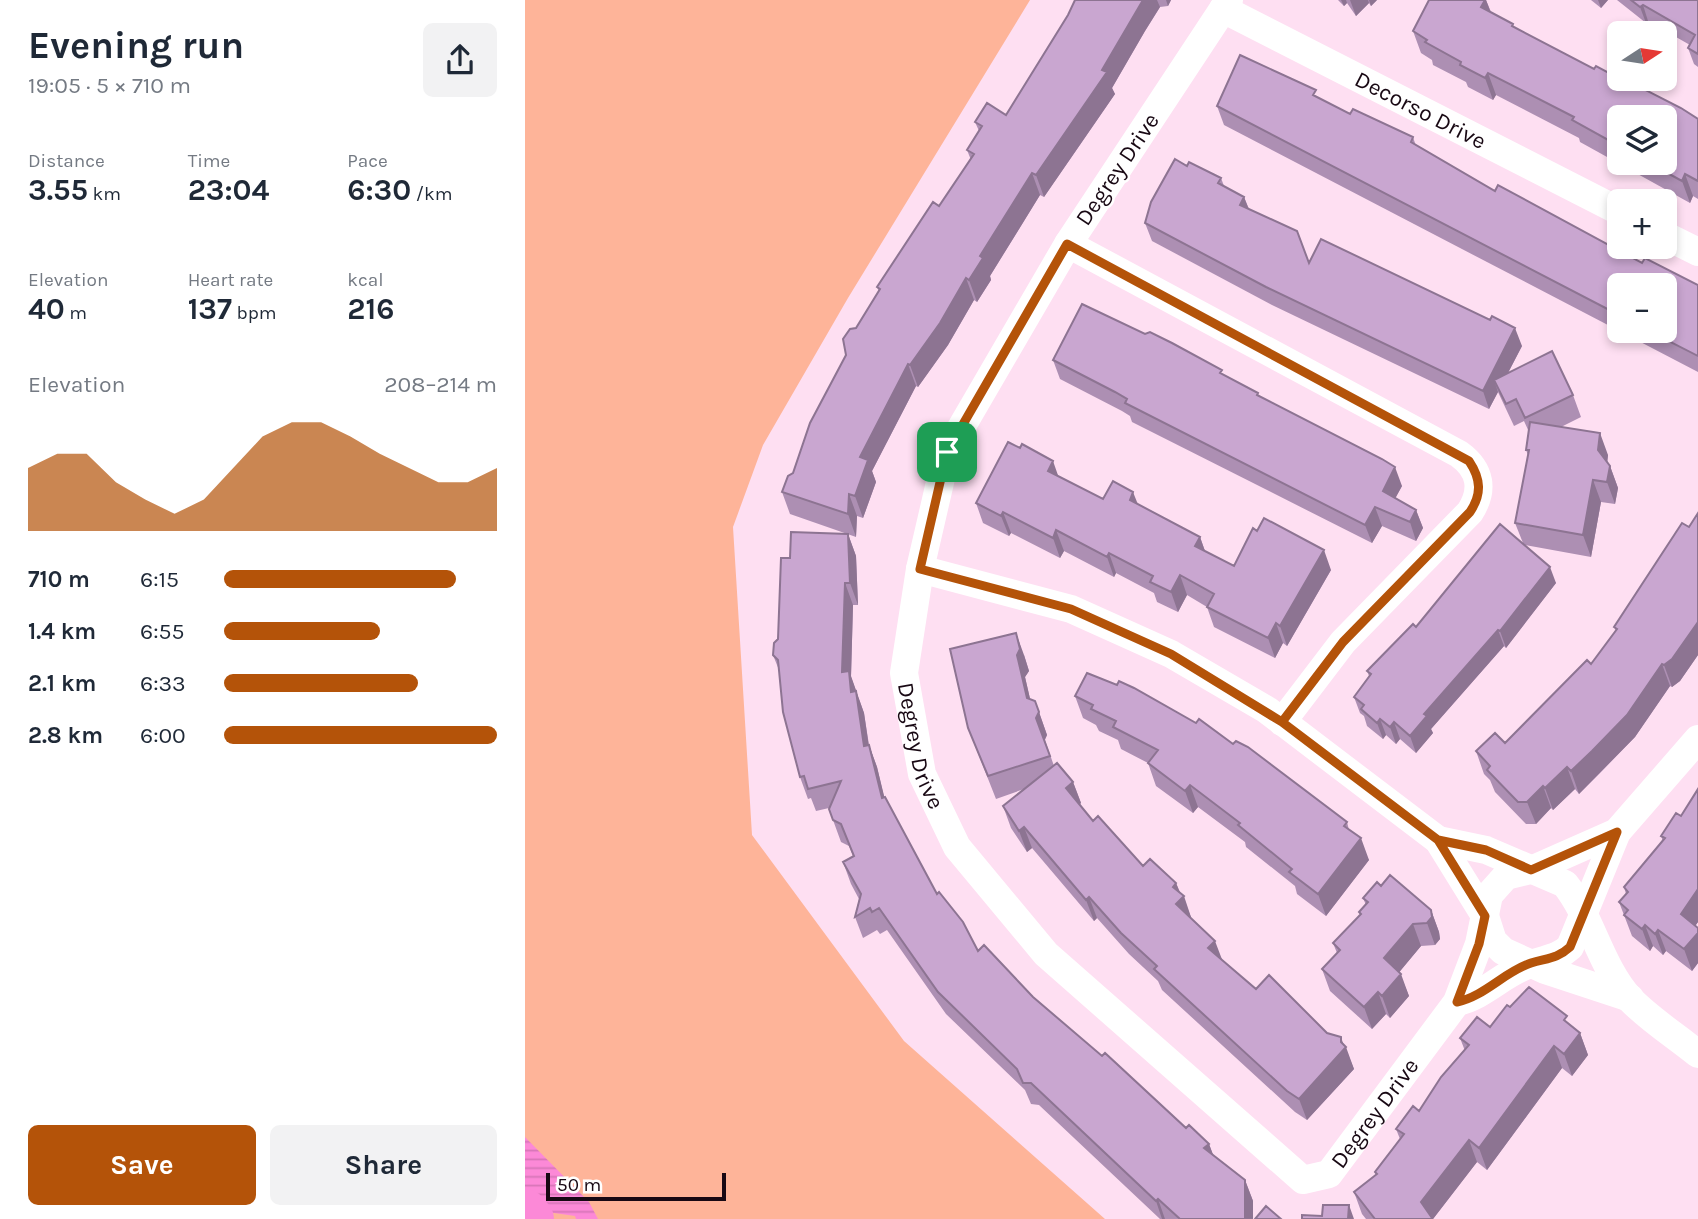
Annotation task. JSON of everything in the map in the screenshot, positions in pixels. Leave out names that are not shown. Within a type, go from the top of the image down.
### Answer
[{"type":"street","name":"Decorso Drive","points":[[1226,4],[1607,205]]},
{"type":"street","name":"Degrey Drive","points":[[1226,4],[1067,244],[947,452],[920,569],[904,673],[922,774],[957,847],[1046,954],[1303,1180],[1329,1174],[1457,1002],[1476,953],[1485,916]]},
{"type":"street","points":[[1677,242],[1698,252]]},
{"type":"street","points":[[1067,244],[1459,454],[1475,470],[1479,492],[1470,512],[1343,642],[1282,722]]},
{"type":"street","points":[[920,569],[1071,609],[1171,654],[1282,722],[1438,840],[1485,916],[1493,941],[1503,951],[1530,964],[1630,998]]},
{"type":"street","points":[[1530,964],[1559,957],[1570,947],[1617,832],[1698,739]]},
{"type":"street","points":[[1485,916],[1489,895],[1506,876],[1531,870],[1617,832]]},
{"type":"street","points":[[1438,840],[1486,850],[1531,870],[1555,877],[1565,884],[1605,960],[1630,998],[1698,1054]]},
{"type":"street","name":"Degrey Drive","points":[[1457,1002],[1479,994],[1530,964]]},
{"type":"shaded area","points":[[525,0],[1030,0],[848,298],[763,445],[733,527],[752,835],[904,1041],[1105,1219],[525,1219]]},
{"type":"shaded area","points":[[525,1137],[589,1202],[598,1219],[576,1219],[575,1216],[540,1211],[525,1197]]},
{"type":"building","points":[[1075,0],[1143,0],[1102,70],[1107,72],[1036,175],[1032,173],[980,256],[983,258],[969,280],[966,278],[940,323],[910,365],[908,364],[860,457],[868,460],[855,496],[849,494],[848,514],[782,492],[788,476],[793,473],[810,423],[846,355],[843,339],[850,329],[856,328],[880,289],[877,287],[933,202],[939,206],[974,154],[967,150],[982,126],[975,122],[987,103],[1006,115]]},
{"type":"building","points":[[1429,0],[1485,0],[1481,7],[1513,24],[1512,26],[1594,69],[1596,66],[1607,72],[1607,91],[1648,91],[1675,105],[1607,105],[1607,139],[1572,120],[1574,117],[1488,73],[1485,78],[1460,65],[1461,62],[1425,42],[1427,40],[1413,31]]},
{"type":"building","points":[[1631,0],[1698,0],[1698,54],[1688,48],[1695,35],[1677,25],[1677,21],[1671,21],[1643,5],[1640,7]]},
{"type":"building","points":[[1240,55],[1316,90],[1313,95],[1350,114],[1353,109],[1413,137],[1411,142],[1495,191],[1498,185],[1607,244],[1607,259],[1635,259],[1642,263],[1647,259],[1674,273],[1607,273],[1607,309],[1217,106]]},
{"type":"building","points":[[1677,106],[1698,119],[1698,181],[1685,174],[1682,181],[1671,175],[1677,175]]},
{"type":"building","points":[[1175,159],[1187,166],[1189,162],[1221,178],[1218,183],[1244,197],[1240,205],[1297,231],[1309,263],[1321,239],[1490,320],[1492,316],[1515,328],[1483,391],[1266,287],[1145,223],[1151,202]]},
{"type":"building","points":[[1677,274],[1698,285],[1698,356],[1673,343],[1677,343]]},
{"type":"building","points":[[1082,304],[1145,334],[1150,332],[1172,343],[1222,370],[1220,373],[1258,393],[1257,395],[1395,467],[1383,491],[1416,510],[1410,522],[1375,507],[1365,525],[1125,403],[1127,399],[1053,360]]},
{"type":"building","points":[[1552,351],[1573,395],[1525,418],[1516,399],[1506,404],[1494,380]]},
{"type":"building","points":[[1530,422],[1600,433],[1598,450],[1610,466],[1607,482],[1593,480],[1583,535],[1515,523],[1529,450],[1526,450]]},
{"type":"building","points":[[1008,442],[1020,448],[1022,444],[1053,461],[1048,471],[1103,499],[1113,481],[1133,492],[1130,500],[1200,537],[1195,546],[1234,566],[1253,528],[1257,531],[1264,518],[1324,550],[1280,626],[1276,623],[1268,638],[1207,607],[1214,594],[1180,575],[1171,592],[1150,582],[1153,576],[1109,553],[1107,557],[1056,530],[1053,538],[1003,512],[1001,516],[976,503]]},
{"type":"building","points":[[1698,513],[1698,622],[1672,659],[1662,664],[1627,715],[1592,751],[1571,771],[1567,767],[1527,802],[1518,802],[1487,770],[1490,766],[1476,751],[1495,733],[1505,743],[1587,660],[1591,664],[1617,629],[1614,627],[1682,523],[1689,527]]},
{"type":"building","points":[[1500,524],[1550,567],[1500,631],[1498,630],[1424,714],[1427,716],[1410,736],[1394,722],[1390,727],[1380,719],[1377,723],[1361,709],[1364,705],[1354,697],[1371,674],[1367,671],[1413,624],[1416,627]]},
{"type":"building","points":[[791,532],[848,534],[850,583],[845,583],[842,672],[849,671],[851,692],[856,691],[864,746],[869,745],[882,798],[885,797],[937,894],[939,892],[963,922],[978,951],[984,945],[1033,997],[1102,1056],[1105,1053],[1186,1128],[1189,1125],[1209,1144],[1204,1148],[1245,1180],[1245,1219],[1180,1219],[1158,1199],[1156,1201],[1031,1083],[1023,1083],[1017,1069],[938,992],[879,908],[872,912],[870,908],[855,917],[861,894],[843,862],[854,856],[841,824],[833,820],[829,809],[841,781],[808,789],[804,776],[800,777],[783,712],[778,660],[773,655],[774,643],[778,639],[781,558],[790,558]]},
{"type":"building","points":[[1016,633],[1020,649],[1017,655],[1027,698],[1035,701],[1039,712],[1036,718],[1050,756],[988,776],[968,728],[950,649]]},
{"type":"building","points":[[1087,673],[1117,685],[1119,681],[1196,723],[1199,719],[1233,744],[1236,741],[1248,747],[1347,822],[1344,826],[1361,838],[1318,894],[1289,872],[1292,869],[1238,825],[1240,823],[1190,785],[1185,791],[1148,763],[1158,750],[1113,727],[1116,721],[1091,709],[1093,705],[1075,696]]},
{"type":"building","points":[[1057,763],[1073,782],[1066,788],[1093,821],[1098,816],[1143,866],[1150,859],[1176,883],[1173,887],[1184,896],[1176,904],[1215,941],[1208,948],[1256,989],[1269,975],[1327,1033],[1341,1037],[1341,1042],[1346,1047],[1299,1099],[1154,969],[1157,966],[1121,933],[1089,897],[1086,900],[1024,827],[1019,831],[1003,806]]},
{"type":"building","points":[[1698,789],[1698,889],[1681,914],[1698,928],[1698,933],[1684,949],[1658,930],[1655,934],[1645,925],[1642,929],[1624,915],[1628,910],[1619,902],[1628,892],[1624,887],[1665,838],[1661,836],[1676,813],[1681,816]]},
{"type":"building","points":[[1390,875],[1431,910],[1432,917],[1427,923],[1413,924],[1384,958],[1401,974],[1382,996],[1378,992],[1364,1007],[1322,969],[1340,950],[1333,943],[1361,914],[1359,912],[1368,902],[1363,898],[1377,882],[1381,886]]},
{"type":"building","points":[[1529,987],[1567,1016],[1564,1020],[1580,1033],[1564,1054],[1554,1046],[1479,1148],[1469,1140],[1421,1202],[1431,1219],[1375,1219],[1354,1192],[1377,1174],[1375,1172],[1404,1134],[1396,1129],[1413,1106],[1419,1111],[1441,1077],[1469,1045],[1460,1038],[1477,1017],[1490,1027],[1507,1005],[1510,1007]]},
{"type":"building","points":[[1323,1205],[1349,1205],[1348,1219],[1302,1219],[1302,1215],[1322,1216]]},
{"type":"building","points":[[1266,1206],[1281,1219],[1255,1219]]},
{"type":"waterway","points":[[525,1211],[532,1219]]},
{"type":"route","points":[[947,452],[920,569],[1071,609],[1171,654],[1267,710],[1282,722],[1438,840],[1485,916],[1479,944],[1457,1002],[1479,994],[1530,964],[1559,957],[1570,947],[1617,832],[1589,842],[1531,870],[1486,850],[1438,840],[1360,781],[1282,722],[1343,642],[1470,512],[1476,503],[1479,481],[1469,461],[1067,244],[947,452]]}]
